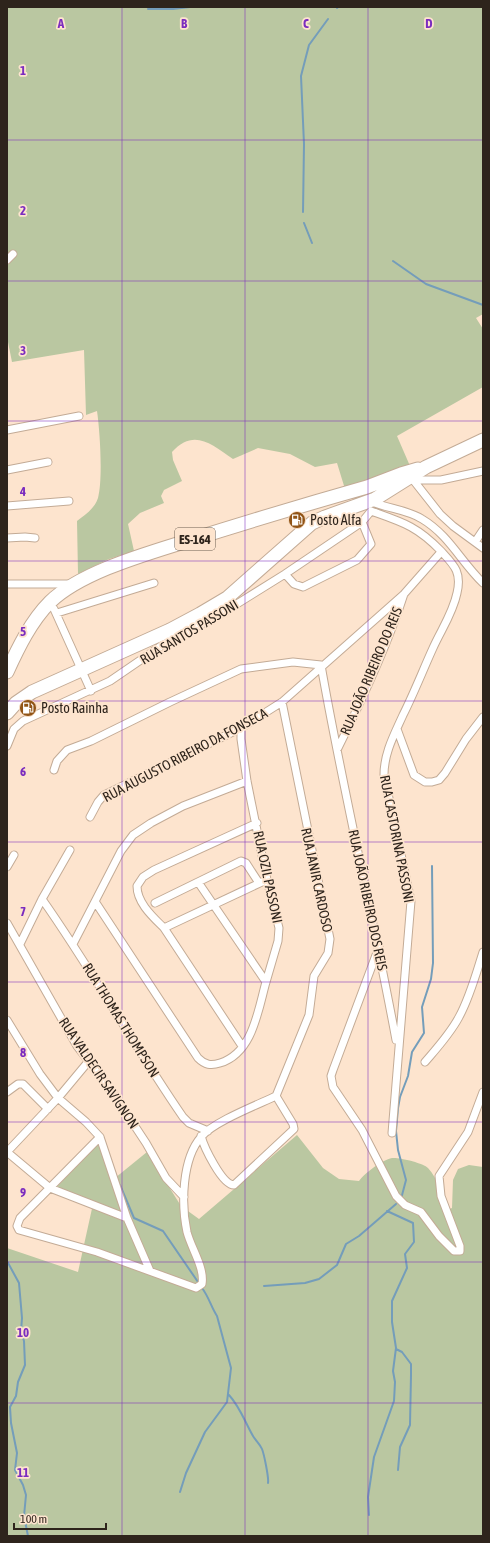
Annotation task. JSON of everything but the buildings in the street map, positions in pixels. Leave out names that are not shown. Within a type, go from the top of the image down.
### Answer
[{"type":"highway","name":"ES-164","points":[[7,672],[31,626],[53,608],[76,584],[103,571],[152,552],[367,487],[383,480],[426,467],[483,440]]},
{"type":"highway","name":"ES-164","points":[[7,713],[16,703],[32,692],[139,644],[200,614],[227,598],[312,523],[325,516],[369,505],[385,494],[411,480],[426,467]]},
{"type":"highway","points":[[383,480],[387,488],[385,494]]},
{"type":"street","points":[[7,260],[13,254]]},
{"type":"street","points":[[7,430],[79,416]]},
{"type":"street","points":[[7,470],[48,462]]},
{"type":"street","points":[[411,480],[441,480],[483,471]]},
{"type":"street","points":[[411,480],[440,514],[453,526],[483,548]]},
{"type":"street","points":[[7,506],[69,501]]},
{"type":"street","points":[[369,505],[406,511],[435,528],[452,544],[466,564],[483,583]]},
{"type":"street","name":"RUA SANTOS PASSONI","points":[[7,746],[14,729],[23,722],[110,681],[164,644],[224,612],[285,574],[362,522],[369,505]]},
{"type":"street","name":"RUA CASTORINA PASSONI","points":[[369,505],[420,531],[430,539],[441,552],[453,562],[456,568],[458,592],[451,612],[386,754],[384,775],[411,901],[392,1133]]},
{"type":"street","points":[[285,574],[294,584],[303,587],[357,560],[371,544],[362,522]]},
{"type":"street","points":[[475,542],[483,530]]},
{"type":"street","points":[[7,538],[35,538]]},
{"type":"street","points":[[404,594],[441,552]]},
{"type":"street","points":[[91,691],[80,670],[53,608],[154,583]]},
{"type":"street","points":[[7,584],[76,584]]},
{"type":"street","name":"RUA AUGUSTO RIBEIRO DA FONSECA","points":[[90,817],[98,802],[104,795],[241,728],[282,702],[404,594]]},
{"type":"street","name":"RUA JOÃO RIBEIRO DO REIS","points":[[338,748],[380,657],[404,594]]},
{"type":"street","points":[[54,770],[57,761],[67,750],[91,741],[241,669],[292,662],[322,665]]},
{"type":"street","name":"RUA JOÃO RIBEIRO DOS REIS","points":[[322,665],[347,802],[379,947],[398,1052]]},
{"type":"street","name":"RUA JANIR CARDOSO","points":[[276,1096],[309,1015],[314,976],[328,953],[330,939],[282,702]]},
{"type":"street","points":[[397,729],[414,776],[425,782],[432,782],[439,780],[445,773],[466,739],[483,717]]},
{"type":"street","name":"RUA OZIL PASSONI","points":[[96,903],[198,1058],[203,1063],[215,1064],[233,1057],[250,1036],[256,1022],[278,941],[279,928],[267,880],[257,823],[247,781],[241,739],[241,728]]},
{"type":"street","points":[[73,944],[96,903],[121,851],[133,835],[151,823],[183,806],[247,781]]},
{"type":"street","points":[[242,1046],[164,928],[152,916],[141,900],[137,890],[139,881],[162,867],[257,823]]},
{"type":"street","points":[[20,944],[42,899],[70,850]]},
{"type":"street","points":[[7,866],[14,855]]},
{"type":"street","points":[[155,903],[240,861],[246,863],[259,883]]},
{"type":"street","points":[[164,928],[267,880]]},
{"type":"street","points":[[198,882],[266,982]]},
{"type":"street","name":"RUA THOMAS THOMPSON","points":[[42,899],[73,944],[97,985],[183,1117],[189,1123],[208,1131]]},
{"type":"street","name":"RUA VALDECIR SAVIGNON","points":[[7,924],[20,944],[73,1040],[117,1099],[166,1178],[184,1197]]},
{"type":"street","points":[[379,947],[333,1070],[331,1082],[336,1093],[362,1130],[399,1201],[421,1212],[439,1236],[454,1251],[460,1251],[460,1246],[441,1196],[439,1176],[468,1132],[483,1092]]},
{"type":"street","points":[[425,1062],[450,1032],[459,1017],[467,1000],[483,952]]},
{"type":"street","points":[[7,1020],[40,1074],[58,1098],[100,1136],[127,1218],[150,1271]]},
{"type":"street","points":[[88,1062],[58,1098],[7,1152],[50,1188],[127,1218]]},
{"type":"street","points":[[7,1092],[18,1084],[23,1084],[48,1109]]},
{"type":"street","points":[[100,1136],[20,1218],[17,1226],[19,1230],[97,1252],[150,1271],[191,1288],[200,1287],[202,1275],[187,1231],[184,1197],[190,1161],[201,1136],[276,1096],[293,1124],[294,1130],[234,1185],[227,1183],[208,1154],[201,1136]]},
{"type":"green space","points":[[7,7],[483,7],[483,314],[476,318],[483,329],[483,387],[397,436],[410,466],[345,489],[337,463],[315,467],[290,454],[258,448],[233,459],[210,444],[195,440],[188,441],[180,445],[172,452],[173,460],[182,481],[164,490],[161,496],[164,503],[140,513],[128,524],[134,551],[109,559],[78,574],[77,521],[97,502],[100,490],[101,468],[97,411],[86,415],[84,350],[12,362],[7,337]]},
{"type":"green space","points":[[297,1135],[323,1168],[339,1179],[359,1181],[374,1167],[383,1161],[392,1158],[400,1158],[426,1166],[437,1182],[447,1210],[452,1208],[453,1180],[458,1169],[469,1165],[483,1167],[483,1536],[7,1536],[7,1248],[78,1272],[93,1204],[54,1190],[99,1141],[115,1178],[147,1152],[181,1206],[199,1219]]},
{"type":"waterway","points":[[148,9],[190,7]]},
{"type":"waterway","points":[[303,212],[304,144],[301,76],[309,45],[328,19]]},
{"type":"waterway","points":[[304,223],[312,243]]},
{"type":"waterway","points":[[393,261],[426,284],[483,305]]},
{"type":"waterway","points":[[401,1199],[406,1180],[398,1150],[396,1131],[398,1108],[400,1097],[408,1076],[412,1052],[424,1033],[422,1007],[431,979],[433,963],[432,866]]},
{"type":"waterway","points":[[120,1185],[134,1218],[163,1231],[198,1282]]},
{"type":"waterway","points":[[264,1286],[305,1283],[319,1279],[337,1265],[346,1244],[359,1236],[396,1204]]},
{"type":"waterway","points":[[369,1515],[368,1497],[374,1457],[394,1401],[395,1382],[393,1371],[396,1348],[392,1322],[392,1301],[407,1268],[405,1254],[414,1242],[413,1223],[387,1211]]},
{"type":"waterway","points":[[7,1261],[19,1283],[22,1318],[21,1332],[24,1341],[25,1365],[18,1382],[16,1396],[10,1407],[11,1423],[17,1453],[15,1470],[23,1485],[26,1495],[24,1516],[28,1536]]},
{"type":"waterway","points":[[180,1492],[186,1473],[205,1432],[227,1402],[231,1368],[217,1316],[202,1288]]},
{"type":"waterway","points":[[396,1349],[402,1352],[411,1364],[410,1425],[400,1447],[398,1470]]},
{"type":"waterway","points":[[229,1395],[236,1404],[253,1436],[262,1449],[268,1476],[268,1483]]},
{"type":"place","name":"Posto Alfa","points":[[297,520]]},
{"type":"place","name":"Posto Rainha","points":[[28,708]]}]
